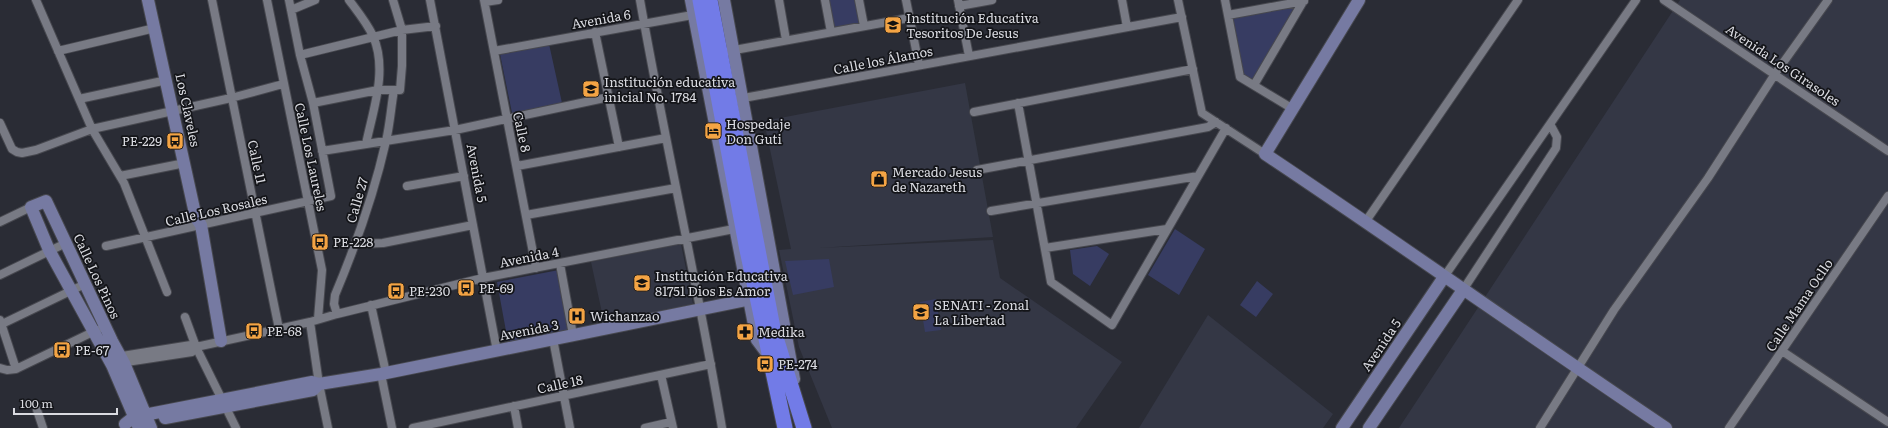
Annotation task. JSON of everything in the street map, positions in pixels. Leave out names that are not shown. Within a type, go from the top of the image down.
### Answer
[{"type":"highway","points":[[704,8],[727,51],[736,100],[744,227]]},
{"type":"highway","points":[[704,8],[757,298],[785,428]]},
{"type":"highway","points":[[757,298],[773,328],[804,428]]},
{"type":"street","name":"Los Claveles","points":[[148,0],[167,80],[177,111],[204,218],[201,225]]},
{"type":"street","name":"Los Claveles","points":[[156,0],[177,111],[185,163],[196,218],[201,225],[222,341]]},
{"type":"street","name":"Calle 11","points":[[212,0],[279,329]]},
{"type":"street","name":"Calle Los Laureles","points":[[267,0],[322,270],[318,319]]},
{"type":"street","points":[[289,0],[300,55],[313,103],[322,151],[455,130],[608,97]]},
{"type":"street","points":[[291,10],[315,0]]},
{"type":"street","points":[[349,0],[373,38],[379,61],[378,90],[366,144]]},
{"type":"street","points":[[393,0],[402,30]]},
{"type":"street","name":"Avenida 5","points":[[430,0],[497,351]]},
{"type":"street","points":[[485,1],[498,0]]},
{"type":"street","points":[[640,0],[685,239],[702,309],[722,428]]},
{"type":"street","points":[[691,0],[704,8]]},
{"type":"street","points":[[724,0],[727,51],[909,18]]},
{"type":"street","points":[[779,0],[786,40]]},
{"type":"street","points":[[825,0],[831,32]]},
{"type":"street","points":[[859,0],[864,26]]},
{"type":"street","points":[[906,0],[919,65]]},
{"type":"street","points":[[969,56],[959,3],[992,0]]},
{"type":"street","points":[[1122,0],[1127,27]]},
{"type":"street","points":[[1178,0],[1202,113],[1366,221],[1444,277],[1666,428]]},
{"type":"street","points":[[1225,0],[1240,77],[1293,109]]},
{"type":"street","points":[[1228,15],[1304,0]]},
{"type":"street","points":[[1254,85],[1304,0]]},
{"type":"street","points":[[1265,154],[1359,0]]},
{"type":"street","points":[[1366,221],[1518,0]]},
{"type":"street","points":[[1444,277],[1636,0]]},
{"type":"street","name":"Avenida Los Girasoles","points":[[1664,0],[1888,151]]},
{"type":"street","points":[[1540,428],[1614,310],[1708,178],[1775,74],[1828,0]]},
{"type":"street","points":[[39,1],[58,51],[92,129],[120,176],[167,292]]},
{"type":"street","name":"Calle 8","points":[[485,1],[536,268]]},
{"type":"street","name":"Avenida 6","points":[[494,51],[644,24],[704,8]]},
{"type":"street","name":"Calle los Álamos","points":[[736,100],[1182,17]]},
{"type":"street","points":[[300,55],[402,30],[436,26]]},
{"type":"street","points":[[58,51],[155,28]]},
{"type":"street","name":"Calle 27","points":[[337,314],[334,304],[335,295],[357,244],[386,141],[394,90],[400,90],[402,30]]},
{"type":"street","points":[[595,32],[619,147]]},
{"type":"street","points":[[974,112],[1193,68]]},
{"type":"street","points":[[79,99],[167,80]]},
{"type":"street","points":[[0,123],[12,149],[17,152],[36,150],[92,129],[177,111],[283,84]]},
{"type":"street","points":[[313,103],[378,90],[394,90]]},
{"type":"street","points":[[736,100],[787,335],[799,414]]},
{"type":"street","points":[[1018,103],[1051,282],[1112,325],[1226,128]]},
{"type":"street","points":[[977,170],[1208,127],[1216,122]]},
{"type":"street","points":[[1369,428],[1463,290],[1556,148],[1557,137],[1550,124]]},
{"type":"street","points":[[517,166],[666,138]]},
{"type":"street","name":"Calle Los Rosales","points":[[106,246],[331,196],[322,151]]},
{"type":"street","points":[[120,176],[185,163]]},
{"type":"street","points":[[407,186],[464,176]]},
{"type":"street","points":[[991,211],[1198,176]]},
{"type":"street","points":[[526,215],[676,188]]},
{"type":"street","name":"Calle Mama Ocllo","points":[[1729,428],[1888,196]]},
{"type":"street","name":"Calle Los Pinos","points":[[46,201],[105,326],[116,360],[94,332],[49,250],[31,207],[46,201]]},
{"type":"street","points":[[0,222],[31,207]]},
{"type":"street","points":[[357,244],[383,243],[473,225]]},
{"type":"street","name":"Avenida 4","points":[[116,360],[192,352],[196,347],[310,322],[371,305],[483,278],[744,227]]},
{"type":"street","points":[[1045,248],[1167,229]]},
{"type":"street","points":[[0,275],[66,243]]},
{"type":"street","points":[[560,264],[573,335]]},
{"type":"street","name":"Avenida 5","points":[[1342,428],[1444,277]]},
{"type":"street","points":[[16,369],[1,322],[85,284]]},
{"type":"street","name":"Avenida 3","points":[[137,423],[312,382],[319,384],[383,374],[757,298]]},
{"type":"street","points":[[371,305],[392,428]]},
{"type":"street","points":[[185,317],[196,347],[236,428]]},
{"type":"street","points":[[310,322],[319,384],[328,428]]},
{"type":"street","points":[[0,368],[7,370],[16,369],[105,326]]},
{"type":"street","points":[[553,339],[570,428]]},
{"type":"street","points":[[1782,351],[1888,422]]},
{"type":"street","points":[[116,360],[137,423]]},
{"type":"street","name":"Calle 18","points":[[418,427],[712,364]]},
{"type":"street","points":[[645,428],[672,425],[661,375]]},
{"type":"street","points":[[514,406],[518,428]]},
{"type":"street","points":[[37,410],[43,428]]},
{"type":"shaded area","points":[[829,0],[856,0],[861,23],[834,28]]},
{"type":"shaded area","points":[[1680,0],[1888,0],[1888,428],[1399,428]]},
{"type":"shaded area","points":[[1299,4],[1253,81],[1242,74],[1231,18]]},
{"type":"shaded area","points":[[549,44],[562,103],[512,113],[500,54]]},
{"type":"shaded area","name":"SENATI - Zonal La Libertad","points":[[965,83],[993,237],[818,248],[993,240],[1000,278],[1122,362],[1076,428],[832,428],[799,347],[779,250],[791,249],[764,121]]},
{"type":"shaded area","points":[[1175,229],[1205,249],[1179,295],[1148,275]]},
{"type":"shaded area","name":"Institución Educativa 81751 Dios Es Amor","points":[[681,244],[693,304],[604,322],[591,262]]},
{"type":"shaded area","points":[[1097,246],[1109,254],[1090,286],[1073,274],[1070,250]]},
{"type":"shaded area","points":[[829,259],[834,287],[793,295],[785,261]]},
{"type":"shaded area","points":[[559,270],[570,330],[508,342],[497,282]]},
{"type":"shaded area","points":[[1257,281],[1273,294],[1256,317],[1240,305]]},
{"type":"shaded area","points":[[936,299],[941,330],[925,332],[920,302]]},
{"type":"shaded area","points":[[1208,315],[1333,414],[1323,428],[1139,428]]},
{"type":"place","name":"Institución Educativa Tesoritos De Jesus","points":[[893,25]]},
{"type":"place","name":"Institución educativa inicial No. 1784","points":[[591,89]]},
{"type":"place","name":"Hospedaje Don Guti","points":[[713,131]]},
{"type":"place","name":"PE-229","points":[[175,141]]},
{"type":"place","name":"Mercado Jesus de Nazareth","points":[[879,179]]},
{"type":"place","name":"PE-228","points":[[320,242]]},
{"type":"place","name":"Institución Educativa 81751 Dios Es Amor","points":[[642,283]]},
{"type":"place","name":"PE-69","points":[[466,288]]},
{"type":"place","name":"PE-230","points":[[396,291]]},
{"type":"place","name":"SENATI - Zonal La Libertad","points":[[921,312]]},
{"type":"place","name":"Wichanzao","points":[[577,316]]},
{"type":"place","name":"PE-68","points":[[254,331]]},
{"type":"place","name":"Medika","points":[[745,332]]},
{"type":"place","name":"PE-67","points":[[62,350]]},
{"type":"place","name":"PE-274","points":[[765,364]]}]
